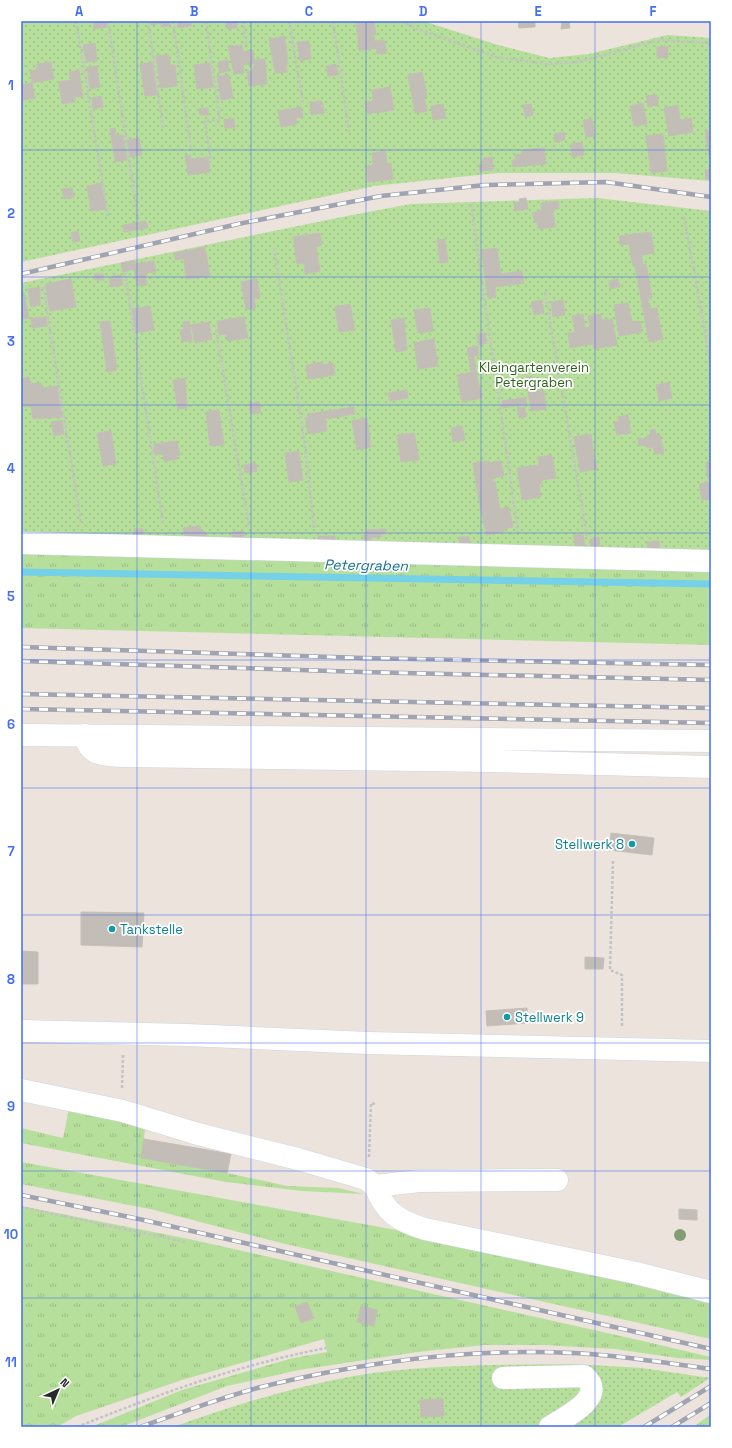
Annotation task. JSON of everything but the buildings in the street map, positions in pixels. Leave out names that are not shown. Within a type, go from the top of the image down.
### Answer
[{"type":"lane","points":[[21,544],[520,555],[711,561]]},
{"type":"lane","points":[[21,735],[711,741]]},
{"type":"lane","points":[[85,735],[91,749],[98,755],[483,761],[711,767]]},
{"type":"lane","points":[[21,1031],[368,1043],[711,1051]]},
{"type":"lane","points":[[21,1090],[123,1110],[198,1134],[298,1159],[369,1182],[496,1182],[557,1180]]},
{"type":"lane","points":[[369,1182],[380,1198],[403,1222],[425,1229],[636,1273],[711,1292]]},
{"type":"lane","points":[[503,1378],[584,1376],[589,1380],[592,1386],[591,1394],[587,1402],[550,1427]]},
{"type":"path","points":[[76,21],[108,216]]},
{"type":"path","points":[[108,21],[138,218]]},
{"type":"path","points":[[148,21],[163,129]]},
{"type":"path","points":[[173,21],[191,150]]},
{"type":"path","points":[[206,21],[220,120],[206,121],[211,163]]},
{"type":"path","points":[[243,21],[246,46]]},
{"type":"path","points":[[289,21],[303,103]]},
{"type":"path","points":[[333,21],[349,132]]},
{"type":"path","points":[[402,21],[415,28],[496,57],[546,64],[578,62],[660,40],[711,43]]},
{"type":"path","points":[[471,204],[520,555]]},
{"type":"path","points":[[684,217],[711,366]]},
{"type":"path","points":[[274,248],[304,438],[316,551]]},
{"type":"path","points":[[125,273],[166,547]]},
{"type":"path","points":[[43,287],[84,545]]},
{"type":"path","points":[[545,292],[590,557]]},
{"type":"path","points":[[216,330],[253,549]]},
{"type":"path","points":[[613,862],[610,970],[622,975],[622,1049]]},
{"type":"path","points":[[123,1110],[122,1088],[124,1034]]},
{"type":"path","points":[[369,1182],[371,1103],[375,1104]]},
{"type":"path","points":[[21,1207],[184,1242]]},
{"type":"path","points":[[77,1427],[162,1393],[208,1378],[290,1355],[326,1348]]},
{"type":"green space","points":[[21,21],[423,21],[498,45],[549,58],[589,54],[667,35],[711,38],[711,181],[615,173],[497,173],[374,186],[21,262]]},
{"type":"green space","name":"Kleingartenverein Petergraben","points":[[597,198],[711,211],[711,554],[21,537],[21,283],[411,204]]},
{"type":"green space","points":[[21,549],[711,566],[711,645],[21,628]]},
{"type":"green space","points":[[69,1109],[145,1128],[144,1139],[227,1173],[287,1186],[338,1188],[364,1194],[302,1191],[226,1182],[21,1143],[21,1128],[63,1138]]},
{"type":"green space","points":[[21,1162],[424,1235],[711,1297],[711,1339],[281,1243],[150,1209],[21,1184]]},
{"type":"green space","points":[[21,1206],[189,1239],[647,1342],[711,1357],[711,1360],[677,1358],[615,1349],[545,1345],[484,1345],[417,1352],[299,1370],[227,1386],[121,1427],[91,1427],[182,1390],[293,1358],[327,1352],[324,1339],[182,1380],[76,1416],[57,1427],[21,1427]]},
{"type":"green space","points":[[572,1364],[642,1368],[710,1378],[681,1397],[677,1392],[618,1427],[173,1427],[262,1398],[331,1380],[354,1376],[435,1367]]},
{"type":"green space","points":[[711,1411],[711,1427],[693,1427],[710,1415],[709,1413]]},
{"type":"waterway","name":"Petergraben","points":[[21,572],[711,584]]},
{"type":"railway","points":[[21,274],[238,224],[381,196],[485,185],[606,182],[711,197]]},
{"type":"railway","points":[[21,647],[363,658],[711,665]]},
{"type":"railway","points":[[21,661],[362,672],[711,680]]},
{"type":"railway","points":[[21,694],[711,708]]},
{"type":"railway","points":[[21,709],[711,723]]},
{"type":"railway","points":[[21,1195],[139,1219],[711,1349]]},
{"type":"railway","points":[[140,1427],[246,1391],[299,1378],[377,1364],[455,1355],[534,1352],[573,1353],[625,1357],[711,1369]]},
{"type":"railway","points":[[644,1427],[711,1386]]},
{"type":"railway","points":[[672,1427],[711,1403]]},
{"type":"place","name":"Stellwerk 8","points":[[632,844]]},
{"type":"place","name":"Tankstelle","points":[[112,929]]},
{"type":"place","name":"Stellwerk 9","points":[[507,1017]]}]
